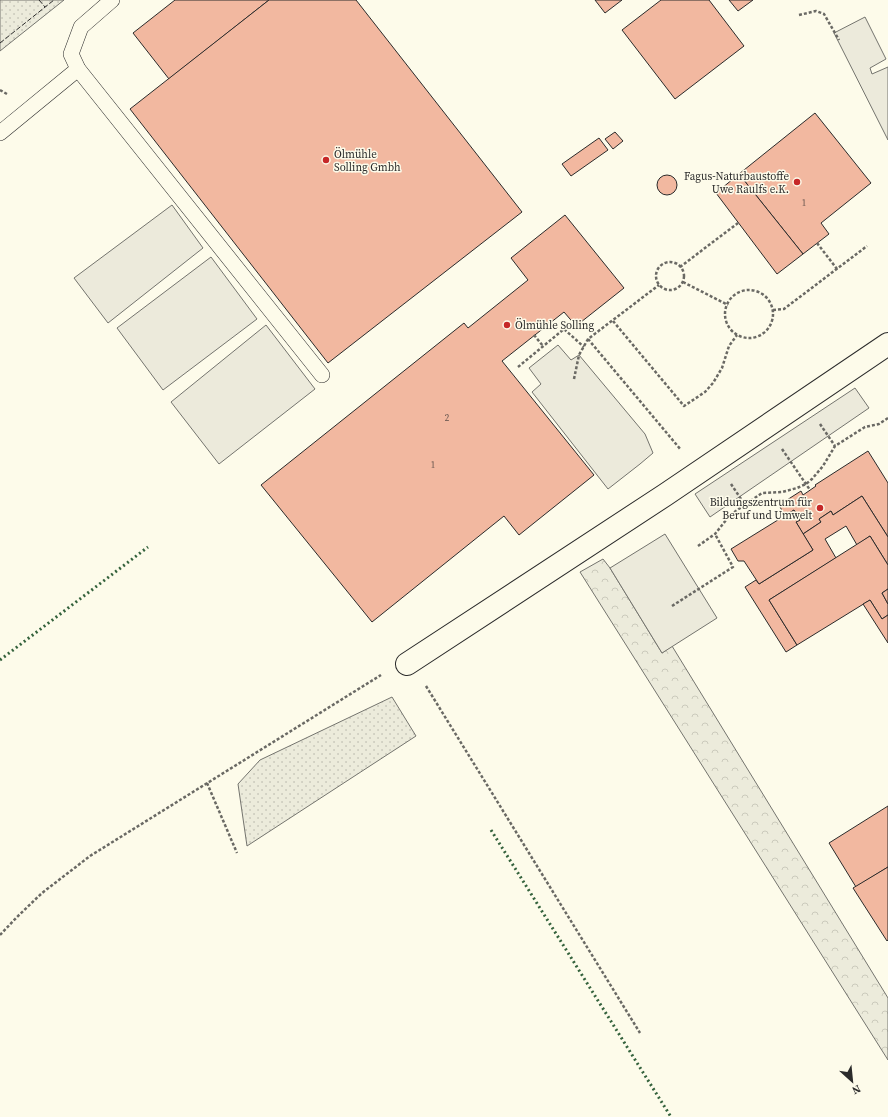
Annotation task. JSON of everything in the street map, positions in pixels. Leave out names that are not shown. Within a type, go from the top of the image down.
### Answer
[{"type":"street","points":[[409,663],[698,473],[888,344]]},
{"type":"lane","points":[[112,0],[81,27],[71,54],[78,69],[322,376]]},
{"type":"lane","points":[[0,133],[78,69]]},
{"type":"path","points":[[799,15],[816,11],[824,14],[839,40]]},
{"type":"path","points":[[680,267],[738,223]]},
{"type":"path","points":[[817,244],[837,269]]},
{"type":"path","points":[[773,310],[784,309],[867,246]]},
{"type":"path","points":[[670,262],[675,263],[680,267],[683,274],[683,282],[671,290],[663,288],[657,281],[656,272],[662,264],[670,262]]},
{"type":"path","points":[[683,282],[728,304]]},
{"type":"path","points":[[574,379],[579,355],[588,339],[660,285]]},
{"type":"path","points":[[741,292],[757,292],[770,302],[773,310],[771,324],[767,331],[754,338],[747,338],[737,335],[728,326],[726,310],[728,304],[734,296],[741,292]]},
{"type":"path","points":[[613,321],[684,406],[705,392],[713,383],[722,368],[729,346],[737,335]]},
{"type":"path","points":[[518,367],[564,329],[584,347]]},
{"type":"path","points":[[534,335],[543,346]]},
{"type":"path","points":[[588,339],[676,444],[698,473]]},
{"type":"path","points":[[698,546],[715,534],[730,515],[762,493],[782,492],[806,484],[823,466],[835,446],[865,427],[879,424],[888,418]]},
{"type":"path","points":[[767,426],[810,490]]},
{"type":"path","points":[[672,606],[732,567],[715,534]]},
{"type":"path","points":[[0,935],[42,893],[90,856],[391,669],[409,663],[640,1033]]},
{"type":"path","points":[[207,783],[237,853]]},
{"type":"green space","points":[[0,0],[64,0],[0,51]]},
{"type":"green space","points":[[603,559],[662,653],[672,646],[888,998],[888,1060],[580,572]]},
{"type":"green space","points":[[392,697],[416,736],[247,846],[238,784],[260,760]]},
{"type":"shaded area","points":[[865,17],[886,59],[870,68],[872,74],[888,67],[888,140],[834,33]]},
{"type":"shaded area","points":[[172,205],[203,248],[108,323],[74,278]]},
{"type":"shaded area","points":[[211,257],[257,319],[163,390],[117,328]]},
{"type":"shaded area","points":[[266,325],[315,389],[219,464],[171,402]]},
{"type":"shaded area","points":[[558,345],[571,360],[579,355],[645,434],[653,453],[608,489],[532,392],[541,384],[529,368]]},
{"type":"shaded area","points":[[855,388],[869,408],[710,517],[695,494]]},
{"type":"shaded area","points":[[665,534],[717,618],[662,653],[610,568]]},
{"type":"building","points":[[175,0],[269,0],[169,79],[133,33]]},
{"type":"building","name":"Ölmühle Solling Gmbh","points":[[269,0],[356,0],[522,212],[328,363],[130,109]]},
{"type":"building","points":[[595,0],[622,0],[605,13]]},
{"type":"building","points":[[661,0],[709,0],[744,46],[675,99],[622,30]]},
{"type":"building","points":[[729,0],[753,0],[738,11]]},
{"type":"building","points":[[815,113],[871,183],[821,223],[829,234],[803,254],[739,174]]},
{"type":"building","points":[[615,132],[623,141],[613,149],[605,139]]},
{"type":"building","points":[[599,138],[608,150],[571,176],[562,164]]},
{"type":"building","points":[[739,174],[803,254],[777,274],[716,193]]},
{"type":"building","points":[[663,175],[671,175],[677,181],[677,189],[671,195],[663,195],[657,189],[657,181]]},
{"type":"building","points":[[565,215],[624,288],[576,326],[564,312],[502,361],[594,475],[519,535],[504,516],[372,622],[261,485],[464,323],[468,328],[528,280],[511,258]]},
{"type":"building","points":[[868,451],[888,483],[888,537],[862,496],[833,515],[831,511],[819,519],[821,522],[803,534],[796,522],[800,520],[794,510],[785,516],[779,505],[801,491],[803,495],[816,486],[815,485]]},
{"type":"building","points":[[862,496],[888,537],[888,565],[870,536],[857,545],[846,526],[825,539],[836,558],[769,600],[797,645],[786,652],[745,587],[756,580],[759,584],[813,550],[803,534],[821,522],[819,519],[831,511],[833,515]]},
{"type":"building","points":[[794,510],[800,520],[796,522],[813,550],[759,584],[744,561],[738,561],[731,549]]},
{"type":"building","points":[[870,536],[888,565],[888,589],[882,593],[888,604],[888,615],[882,619],[870,600],[797,645],[769,600]]},
{"type":"building","points":[[888,589],[888,604],[882,593]]},
{"type":"building","points":[[870,600],[882,619],[888,615],[888,643],[863,604]]},
{"type":"building","points":[[888,806],[888,867],[856,887],[829,843]]},
{"type":"building","points":[[888,867],[888,940],[887,941],[853,888]]},
{"type":"hedge","points":[[0,660],[148,547]]},
{"type":"hedge","points":[[491,830],[671,1117]]},
{"type":"fence","points":[[39,0],[45,7]]},
{"type":"fence","points":[[0,43],[54,0]]},
{"type":"place","name":"Ölmühle Solling Gmbh","points":[[326,160]]},
{"type":"place","name":"Fagus-Naturbaustoffe Uwe Raulfs e.K.","points":[[797,182]]},
{"type":"place","name":"Ölmühle Solling","points":[[507,325]]},
{"type":"place","name":"Bildungszentrum für Beruf und Umwelt","points":[[820,508]]}]
